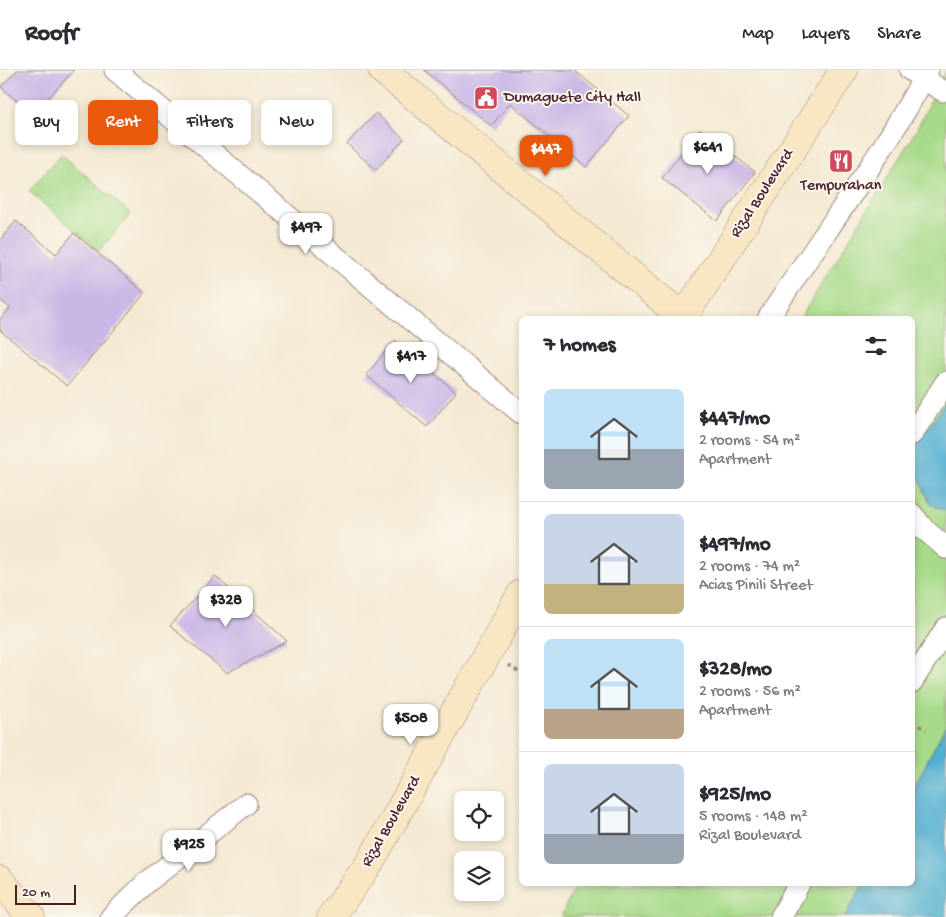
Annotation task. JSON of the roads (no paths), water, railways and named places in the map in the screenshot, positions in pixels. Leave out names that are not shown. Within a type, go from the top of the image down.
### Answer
[{"type":"main road","points":[[382,70],[682,316]]},
{"type":"main road","name":"Rizal Boulevard","points":[[685,316],[844,70]]},
{"type":"main road","name":"Rizal Boulevard","points":[[331,917],[369,864],[519,598]]},
{"type":"main road","points":[[0,880],[31,917]]},
{"type":"street","points":[[115,70],[519,411]]},
{"type":"street","points":[[770,316],[826,233],[921,73],[943,91]]},
{"type":"street","points":[[915,429],[946,382]]},
{"type":"street","points":[[915,518],[924,529],[946,548]]},
{"type":"street","points":[[915,677],[946,628]]},
{"type":"street","points":[[111,917],[146,883],[246,804]]},
{"type":"street","points":[[781,917],[798,886]]},
{"type":"water","points":[[946,402],[946,511],[930,504],[915,471],[915,447]]},
{"type":"water","points":[[946,725],[946,917],[845,917],[862,886],[915,886],[915,785]]},
{"type":"place","name":"Dumaguete City Hall","points":[[486,98]]},
{"type":"place","name":"Tempurahan","points":[[841,161]]}]
